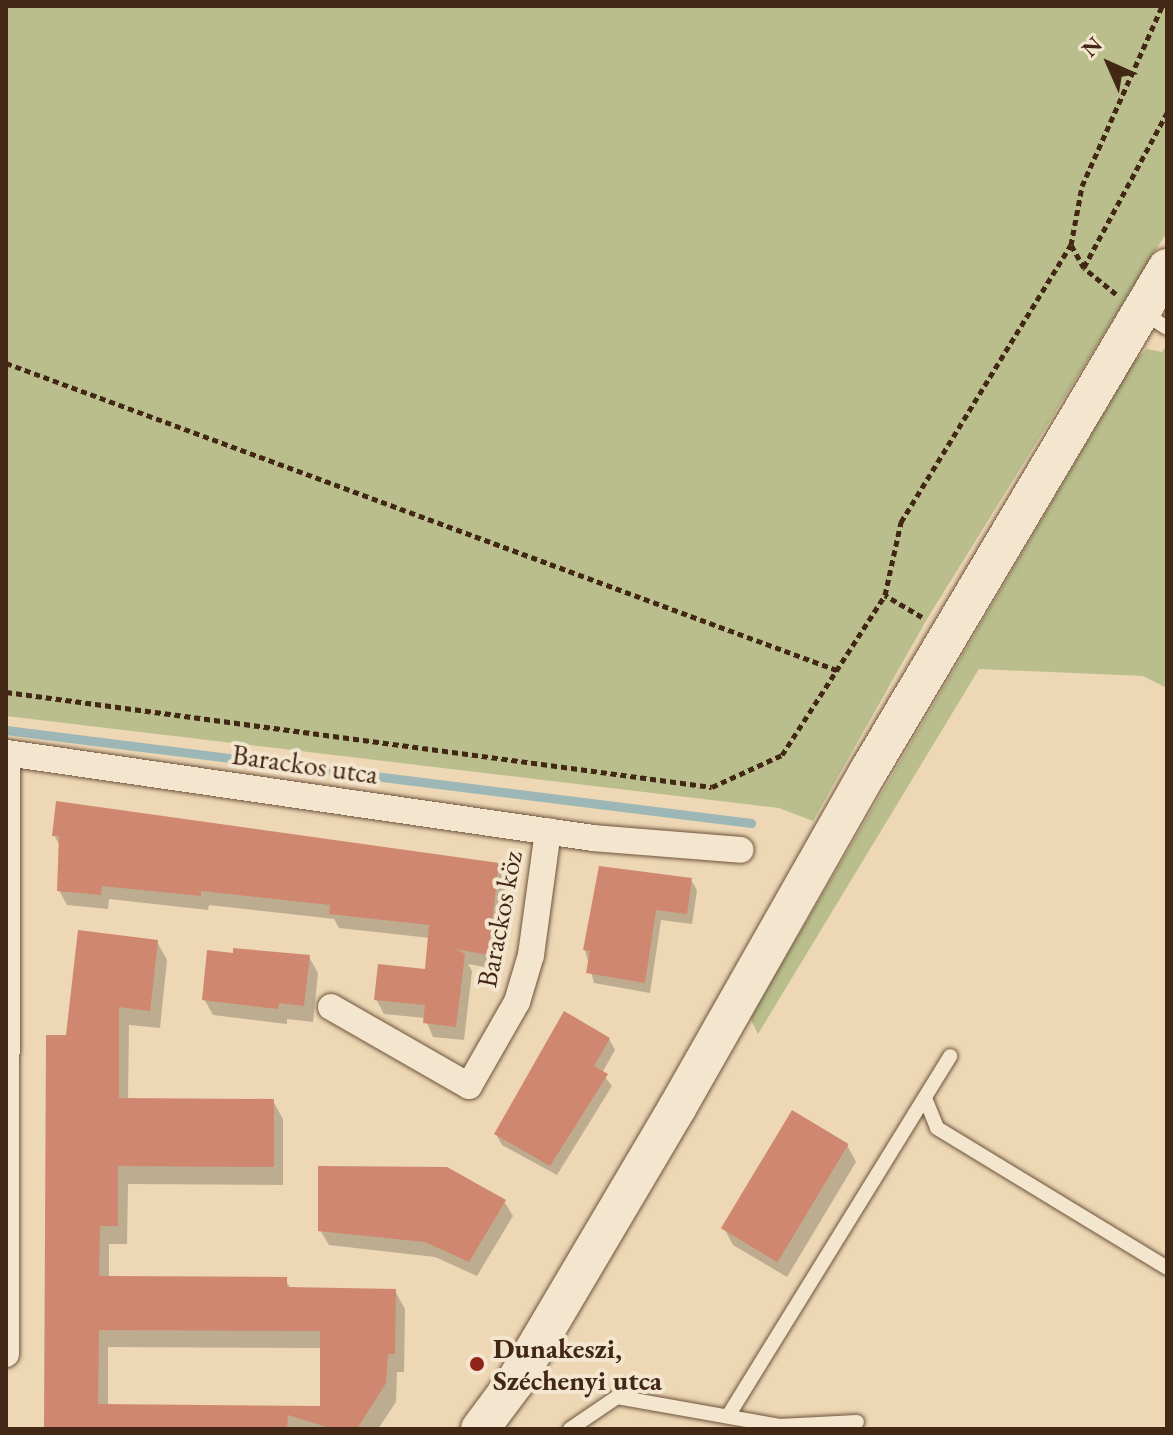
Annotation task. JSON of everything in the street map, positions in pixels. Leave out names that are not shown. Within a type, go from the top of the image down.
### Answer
[{"type":"street","points":[[480,1429],[515,1382],[951,634],[1153,319],[1167,268]]},
{"type":"street","points":[[6,1354],[7,753]]},
{"type":"street","name":"Barackos utca","points":[[7,753],[593,838],[741,850]]},
{"type":"street","name":"Barackos köz","points":[[331,1007],[469,1086],[517,1002],[531,955],[548,831]]},
{"type":"lane","points":[[728,1416],[950,1056]]},
{"type":"lane","points":[[925,1098],[937,1128],[1167,1268]]},
{"type":"lane","points":[[570,1429],[617,1397],[779,1426],[857,1422]]},
{"type":"path","points":[[6,692],[712,787],[782,755],[885,595],[901,522],[1071,245],[1082,186],[1162,6]]},
{"type":"path","points":[[1084,268],[1167,113]]},
{"type":"path","points":[[1071,245],[1084,268],[1153,319]]},
{"type":"path","points":[[6,363],[837,670]]},
{"type":"path","points":[[885,595],[951,634]]},
{"type":"green space","points":[[6,6],[1167,6],[1167,232],[927,619],[813,821],[779,808],[6,716]]},
{"type":"green space","points":[[1167,344],[1167,688],[1143,676],[979,669],[758,1034],[750,1018],[1135,360],[1147,349],[1162,352]]},
{"type":"building","points":[[56,801],[499,863],[488,955],[456,949],[465,954],[456,1027],[423,1023],[425,1005],[374,1000],[378,964],[425,969],[429,925],[329,914],[330,905],[201,891],[201,896],[102,886],[101,895],[57,891],[59,836],[52,836]]},
{"type":"building","points":[[599,866],[692,878],[687,914],[656,910],[645,983],[586,973],[590,951],[583,950]]},
{"type":"building","points":[[78,930],[158,940],[150,1011],[119,1007],[119,1098],[274,1099],[274,1167],[118,1166],[118,1226],[100,1226],[99,1276],[287,1277],[287,1287],[396,1289],[395,1354],[388,1354],[386,1383],[357,1429],[333,1429],[288,1415],[287,1429],[44,1429],[46,1035],[66,1035]],"holes":[[[99,1330],[320,1331],[320,1406],[98,1404]]]},
{"type":"building","points":[[233,948],[310,955],[304,1006],[279,1003],[278,1009],[202,1000],[207,950],[233,953]]},
{"type":"building","points":[[564,1011],[610,1038],[594,1066],[608,1074],[550,1166],[494,1134]]},
{"type":"building","points":[[792,1110],[849,1144],[777,1262],[721,1228]]},
{"type":"building","points":[[318,1166],[447,1167],[506,1200],[469,1262],[425,1242],[318,1231]]},
{"type":"waterway","points":[[6,730],[751,823]]},
{"type":"place","name":"Dunakeszi, Széchenyi utca","points":[[477,1364]]}]
